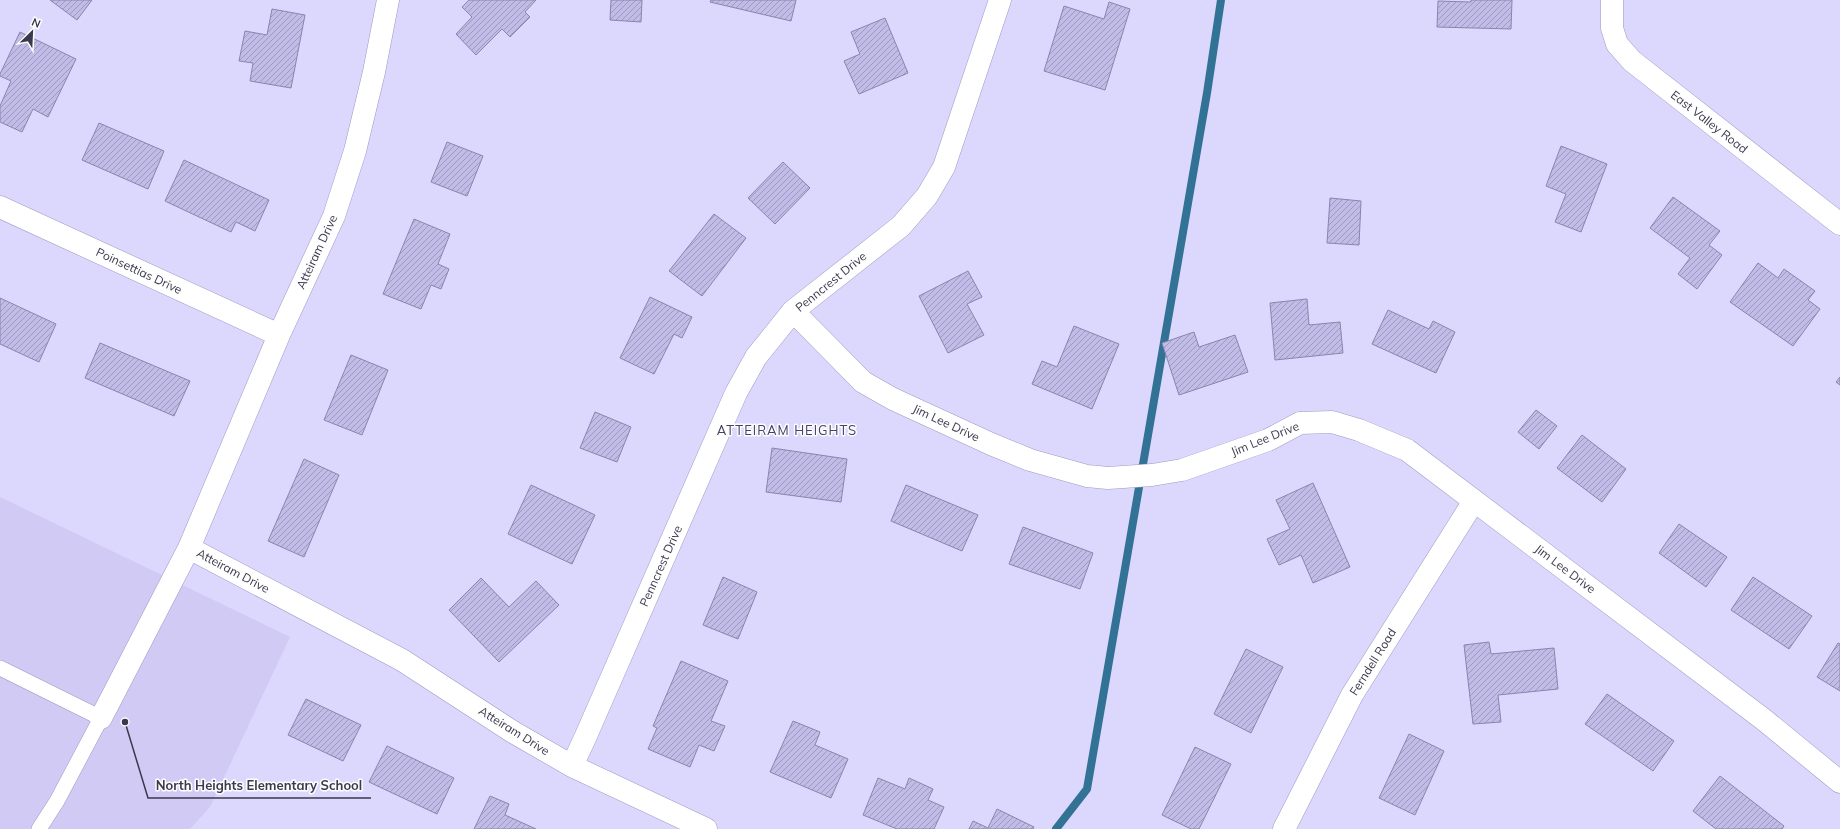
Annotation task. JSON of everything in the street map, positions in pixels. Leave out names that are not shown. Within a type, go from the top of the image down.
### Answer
[{"type":"street","name":"Atteiram Drive","points":[[388,0],[374,72],[357,144],[337,209],[279,335],[189,548],[402,660],[512,732],[572,766],[706,829]]},
{"type":"street","name":"Penncrest Drive","points":[[572,766],[736,393],[756,357],[793,311],[901,226],[927,196],[944,167],[1000,0]]},
{"type":"street","name":"East Valley Road","points":[[1612,0],[1612,28],[1617,44],[1632,61],[1840,224]]},
{"type":"street","name":"Poinsettias Drive","points":[[0,207],[279,335]]},
{"type":"street","name":"Jim Lee Drive","points":[[793,311],[862,382],[893,399],[991,444],[1030,460],[1087,476],[1108,478],[1152,475],[1182,470],[1268,440],[1300,423],[1332,422],[1359,430],[1407,450],[1763,718],[1840,782]]},
{"type":"street","name":"Ferndell Road","points":[[1284,829],[1352,695],[1474,501]]},
{"type":"street","points":[[101,718],[189,548]]},
{"type":"lane","points":[[0,668],[101,718],[57,801],[39,829]]},
{"type":"shaded area","points":[[0,497],[290,637],[210,807],[190,829],[0,829]]},
{"type":"building","points":[[50,0],[92,0],[77,20]]},
{"type":"building","points":[[469,0],[536,0],[525,12],[530,17],[510,37],[502,29],[476,55],[456,34],[472,17],[462,7]]},
{"type":"building","points":[[611,0],[642,0],[641,22],[610,20]]},
{"type":"building","points":[[711,0],[796,0],[791,21],[710,2]]},
{"type":"building","points":[[1471,0],[1512,0],[1511,29],[1437,27],[1438,1],[1471,2]]},
{"type":"building","points":[[1109,2],[1130,9],[1105,90],[1044,71],[1064,6],[1104,19]]},
{"type":"building","points":[[272,9],[305,15],[291,88],[250,81],[253,63],[239,61],[245,31],[267,35]]},
{"type":"building","points":[[885,18],[908,73],[859,94],[844,61],[860,54],[851,32]]},
{"type":"building","points":[[20,32],[76,59],[48,117],[33,109],[22,132],[0,122],[0,106],[11,81],[0,76],[0,74]]},
{"type":"building","points":[[99,123],[164,151],[148,189],[82,160]]},
{"type":"building","points":[[447,142],[483,156],[467,196],[431,182]]},
{"type":"building","points":[[1561,146],[1607,164],[1581,232],[1555,222],[1566,194],[1546,186]]},
{"type":"building","points":[[184,160],[269,200],[255,231],[236,222],[231,232],[165,201]]},
{"type":"building","points":[[783,162],[810,188],[775,224],[748,198]]},
{"type":"building","points":[[1673,197],[1720,231],[1709,245],[1722,255],[1697,289],[1678,274],[1690,258],[1650,228]]},
{"type":"building","points":[[1330,198],[1361,201],[1359,245],[1327,243]]},
{"type":"building","points":[[714,214],[746,238],[702,296],[669,271]]},
{"type":"building","points":[[414,219],[450,234],[438,264],[449,269],[441,289],[431,285],[421,309],[383,294]]},
{"type":"building","points":[[1758,263],[1778,278],[1784,269],[1815,291],[1808,300],[1820,309],[1793,346],[1730,302]]},
{"type":"building","points":[[968,271],[982,297],[967,304],[984,335],[948,353],[919,296]]},
{"type":"building","points":[[650,297],[692,317],[682,338],[674,334],[654,374],[620,358]]},
{"type":"building","points":[[0,298],[56,324],[39,362],[0,344]]},
{"type":"building","points":[[1307,299],[1309,325],[1340,322],[1343,353],[1275,360],[1270,303]]},
{"type":"building","points":[[1388,310],[1429,329],[1433,321],[1455,332],[1436,373],[1372,344]]},
{"type":"building","points":[[1074,326],[1119,344],[1092,409],[1032,384],[1042,361],[1057,367]]},
{"type":"building","points":[[1194,332],[1199,347],[1235,335],[1248,372],[1179,395],[1162,343]]},
{"type":"building","points":[[100,343],[190,381],[174,416],[85,378]]},
{"type":"building","points":[[351,355],[388,370],[362,435],[324,420]]},
{"type":"building","points":[[1840,377],[1840,385],[1836,382]]},
{"type":"building","points":[[1536,410],[1557,426],[1539,449],[1518,432]]},
{"type":"building","points":[[595,412],[631,427],[617,462],[580,448]]},
{"type":"building","points":[[1582,435],[1626,469],[1602,502],[1557,468]]},
{"type":"building","points":[[772,448],[847,459],[841,502],[766,492]]},
{"type":"building","points":[[304,459],[339,475],[304,557],[268,541]]},
{"type":"building","points":[[1313,483],[1350,567],[1313,583],[1301,555],[1279,565],[1267,539],[1290,529],[1276,500]]},
{"type":"building","points":[[531,485],[595,515],[572,564],[508,534]]},
{"type":"building","points":[[906,485],[978,515],[962,551],[891,521]]},
{"type":"building","points":[[1679,524],[1727,557],[1706,587],[1659,553]]},
{"type":"building","points":[[1023,527],[1093,553],[1080,589],[1009,564]]},
{"type":"building","points":[[723,577],[757,592],[738,639],[703,625]]},
{"type":"building","points":[[1753,577],[1812,616],[1789,649],[1731,610]]},
{"type":"building","points":[[481,578],[509,607],[536,581],[559,605],[499,662],[449,610]]},
{"type":"building","points":[[1489,642],[1491,654],[1554,648],[1558,689],[1498,695],[1501,722],[1473,724],[1464,645]]},
{"type":"building","points":[[1838,643],[1840,644],[1840,691],[1817,677]]},
{"type":"building","points":[[1246,649],[1283,667],[1251,733],[1214,714]]},
{"type":"building","points":[[681,661],[728,681],[711,721],[725,726],[714,751],[699,745],[690,767],[648,749],[657,728],[653,726]]},
{"type":"building","points":[[1607,694],[1674,741],[1653,771],[1585,724]]},
{"type":"building","points":[[306,699],[361,725],[343,761],[288,735]]},
{"type":"building","points":[[793,721],[820,732],[815,745],[848,759],[831,798],[770,772]]},
{"type":"building","points":[[1409,734],[1444,751],[1415,815],[1379,798]]},
{"type":"building","points":[[387,746],[454,778],[437,814],[369,782]]},
{"type":"building","points":[[1195,747],[1231,764],[1199,829],[1191,829],[1162,815]]},
{"type":"building","points":[[1720,776],[1784,826],[1782,829],[1716,829],[1693,811]]},
{"type":"building","points":[[878,778],[905,789],[909,778],[933,789],[928,800],[944,807],[934,829],[897,829],[863,815]]},
{"type":"building","points":[[490,796],[509,804],[505,815],[536,829],[474,829]]},
{"type":"building","points":[[997,809],[1034,827],[1033,829],[969,829],[973,821],[988,828]]},
{"type":"waterway","points":[[1056,829],[1087,789],[1207,93],[1221,0]]},
{"type":"place","name":"North Heights Elementary School","points":[[125,722]]},
{"type":"district","name":"ATTEIRAM HEIGHTS","points":[[787,430]]}]
